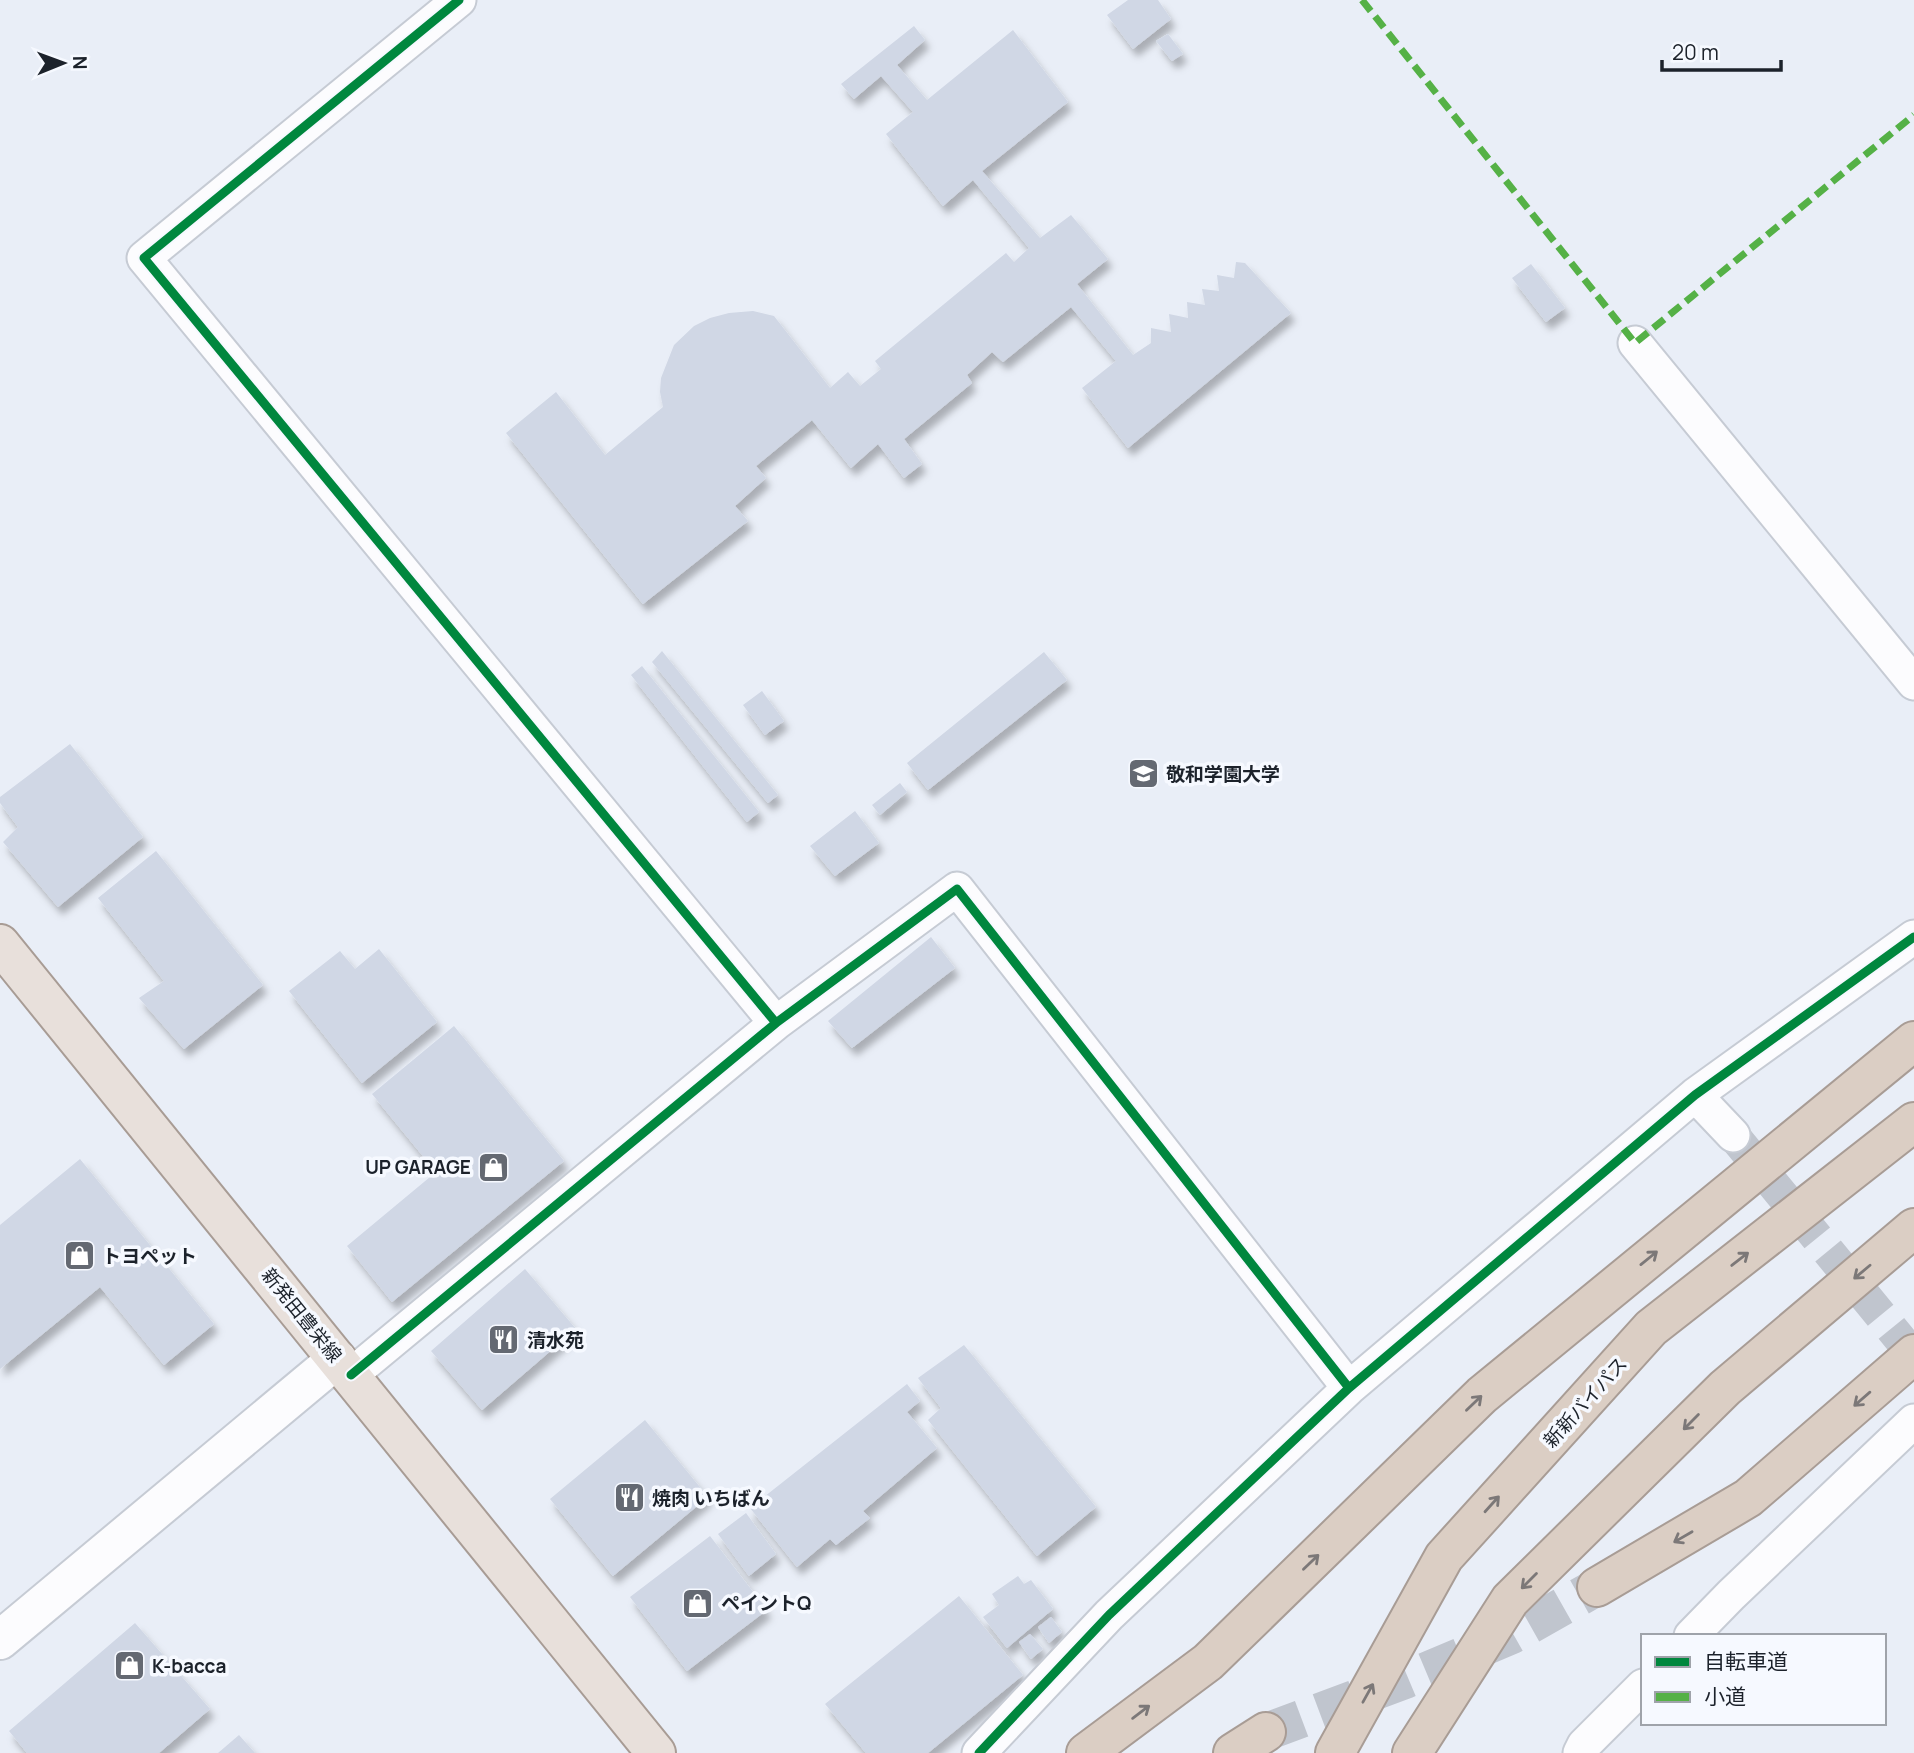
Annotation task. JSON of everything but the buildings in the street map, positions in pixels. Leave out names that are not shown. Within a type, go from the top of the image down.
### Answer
[{"type":"highway","points":[[1086,1753],[1208,1662],[1482,1395],[1914,1041]]},
{"type":"highway","name":"新新バイパス","points":[[1335,1753],[1444,1557],[1651,1328],[1914,1122]]},
{"type":"highway","points":[[1412,1753],[1510,1600],[1724,1388],[1914,1228]]},
{"type":"highway","points":[[1597,1587],[1748,1498],[1914,1354]]},
{"type":"highway","points":[[1233,1753],[1266,1732]]},
{"type":"main road","name":"新発田豊栄線","points":[[0,944],[656,1753]]},
{"type":"street","points":[[459,0],[144,258],[776,1023]]},
{"type":"street","points":[[1635,343],[1914,683]]},
{"type":"street","points":[[0,1640],[776,1023],[957,889],[1349,1388]]},
{"type":"street","points":[[979,1753],[1109,1615],[1349,1388],[1695,1095],[1914,937]]},
{"type":"street","points":[[1695,1095],[1733,1135]]},
{"type":"street","points":[[1693,1634],[1914,1421]]},
{"type":"street","points":[[1580,1753],[1584,1745],[1641,1688]]},
{"type":"tunnel","points":[[1733,1135],[1914,1356]]},
{"type":"tunnel","points":[[1266,1732],[1405,1680],[1512,1635],[1597,1587]]},
{"type":"marked path","points":[[1362,0],[1635,343],[1914,115]]},
{"type":"cycle path","points":[[459,0],[144,258],[776,1023]]},
{"type":"cycle path","points":[[351,1375],[776,1023],[957,889],[1349,1388]]},
{"type":"cycle path","points":[[979,1753],[1109,1615],[1349,1388],[1695,1095],[1914,937]]},
{"type":"place","name":"敬和学園大学","points":[[1143,774]]},
{"type":"place","name":"UP GARAGE","points":[[494,1167]]},
{"type":"place","name":"トヨペット","points":[[79,1256]]},
{"type":"place","name":"清水苑","points":[[504,1340]]},
{"type":"place","name":"焼肉 いちばん","points":[[629,1498]]},
{"type":"place","name":"ペイントQ","points":[[698,1603]]},
{"type":"place","name":"K-bacca","points":[[129,1666]]}]
